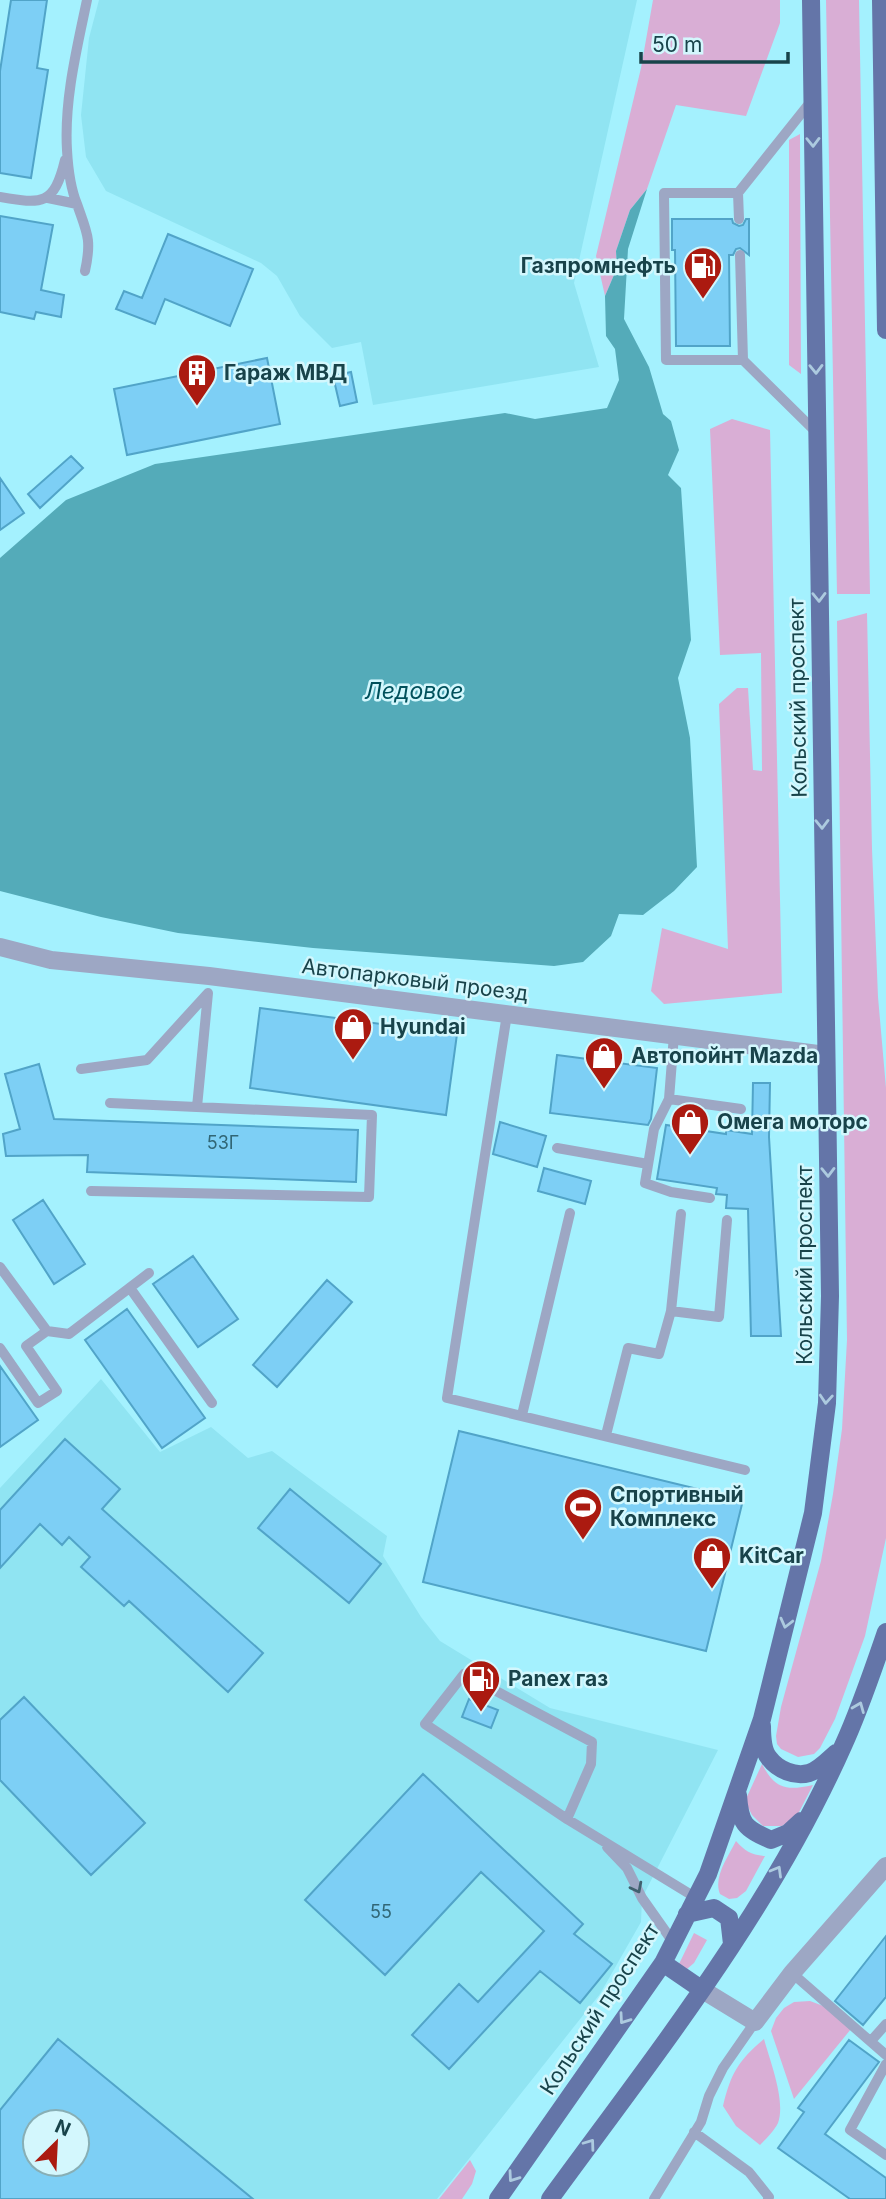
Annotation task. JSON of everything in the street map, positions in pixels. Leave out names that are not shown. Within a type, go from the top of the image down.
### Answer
[{"type":"main road","name":"Кольский проспект","points":[[498,2199],[663,1963],[708,1874],[762,1719],[813,1513],[827,1403],[830,1296],[811,0]]},
{"type":"main road","points":[[881,0],[886,330]]},
{"type":"main road","points":[[550,2199],[732,1944],[736,1923],[810,1813],[843,1747],[886,1632]]},
{"type":"main road","points":[[762,1719],[762,1740],[768,1758],[787,1773],[808,1773],[821,1766],[843,1747]]},
{"type":"main road","points":[[737,1791],[739,1816],[751,1831],[771,1840],[788,1833],[810,1813]]},
{"type":"main road","points":[[692,1906],[714,1908],[736,1923]]},
{"type":"main road","points":[[663,1963],[701,1989]]},
{"type":"street","name":"Автопарковый проезд","points":[[0,947],[51,960],[208,984],[507,1014],[826,1055]]},
{"type":"street","points":[[701,1989],[755,2022],[792,1973],[886,1866]]},
{"type":"lane","points":[[85,271],[89,239],[85,222],[76,204],[67,149],[70,90],[87,0]]},
{"type":"lane","points":[[739,219],[738,193],[813,99]]},
{"type":"lane","points":[[48,198],[60,177],[67,149]]},
{"type":"lane","points":[[738,193],[664,193],[666,360],[743,360]]},
{"type":"lane","points":[[0,197],[40,201],[48,198],[76,204]]},
{"type":"lane","points":[[740,255],[743,360],[816,432]]},
{"type":"lane","points":[[81,1069],[147,1060],[208,984]]},
{"type":"lane","points":[[197,1107],[208,984]]},
{"type":"lane","points":[[507,1014],[447,1398],[746,1471]]},
{"type":"lane","points":[[674,1035],[669,1098],[654,1129],[645,1183],[671,1192],[710,1199]]},
{"type":"lane","points":[[669,1098],[741,1109]]},
{"type":"lane","points":[[91,1191],[369,1197],[372,1115],[110,1103]]},
{"type":"lane","points":[[557,1148],[648,1164]]},
{"type":"lane","points":[[522,1415],[570,1213]]},
{"type":"lane","points":[[606,1436],[628,1348],[659,1354],[671,1311],[681,1214]]},
{"type":"lane","points":[[671,1311],[719,1317],[727,1220]]},
{"type":"lane","points":[[0,1267],[47,1331]]},
{"type":"lane","points":[[0,1348],[38,1403],[57,1391],[26,1346],[47,1331],[69,1334],[149,1273]]},
{"type":"lane","points":[[130,1288],[212,1404]]},
{"type":"lane","points":[[567,1819],[591,1764],[592,1742],[464,1674],[425,1724],[567,1819],[597,1837],[692,1906]]},
{"type":"lane","points":[[597,1837],[627,1868],[642,1898],[673,1942]]},
{"type":"lane","points":[[792,1973],[886,2055]]},
{"type":"lane","points":[[654,2199],[701,2122],[709,2096],[723,2068],[755,2022]]},
{"type":"lane","points":[[871,2041],[886,2024]]},
{"type":"lane","points":[[886,2064],[849,2130],[886,2155]]},
{"type":"lane","points":[[694,2132],[749,2172],[770,2198]]},
{"type":"shaded area","points":[[99,0],[637,0],[574,283],[599,367],[373,405],[361,342],[332,348],[300,316],[277,276],[261,263],[106,191],[86,157],[81,115],[89,38]]},
{"type":"shaded area","points":[[653,0],[780,0],[780,23],[746,116],[676,105],[647,189],[630,210],[616,251],[617,268],[605,296],[596,256],[641,68]]},
{"type":"shaded area","points":[[826,0],[859,0],[870,594],[837,594]]},
{"type":"shaded area","points":[[800,134],[801,374],[789,365],[789,140]]},
{"type":"shaded area","points":[[732,419],[770,430],[782,993],[664,1004],[651,991],[662,928],[728,949],[719,704],[737,688],[748,688],[753,770],[762,771],[761,653],[720,655],[710,429]]},
{"type":"shaded area","points":[[867,613],[872,849],[878,997],[886,1088],[886,1538],[865,1636],[835,1719],[820,1748],[814,1754],[798,1757],[781,1749],[776,1736],[781,1707],[821,1561],[842,1429],[847,1340],[837,621]]},
{"type":"shaded area","points":[[101,1379],[160,1452],[211,1427],[248,1458],[272,1451],[387,1536],[383,1556],[421,1617],[440,1641],[550,1708],[718,1750],[642,1898],[641,1922],[600,1994],[437,2199],[0,2199],[0,1488]]},
{"type":"shaded area","points":[[762,1764],[772,1779],[782,1786],[795,1788],[813,1785],[797,1816],[782,1826],[763,1826],[752,1815],[745,1801]]},
{"type":"shaded area","points":[[736,1841],[749,1852],[765,1856],[746,1891],[737,1898],[729,1899],[720,1894],[718,1881]]},
{"type":"shaded area","points":[[694,1933],[707,1940],[694,1963],[687,1969],[679,1964]]},
{"type":"shaded area","points":[[810,2001],[826,2007],[851,2029],[794,2099],[771,2031],[784,2008],[794,2002]]},
{"type":"shaded area","points":[[764,2039],[776,2081],[780,2114],[778,2123],[760,2145],[736,2126],[723,2106],[737,2068]]},
{"type":"shaded area","points":[[470,2160],[476,2171],[472,2184],[462,2199],[439,2199]]},
{"type":"water","name":"Ледовое","points":[[647,189],[628,249],[624,319],[649,367],[663,414],[671,421],[679,450],[668,475],[681,488],[691,640],[678,678],[690,738],[697,867],[674,891],[643,915],[619,914],[611,936],[583,962],[554,966],[313,948],[178,933],[101,917],[0,891],[0,558],[66,500],[155,464],[505,413],[535,419],[607,408],[619,380],[615,349],[606,336],[605,296],[617,268],[616,251],[630,210]]},
{"type":"building","points":[[11,0],[47,0],[37,68],[48,70],[31,178],[0,173],[0,71]]},
{"type":"building","points":[[0,216],[53,225],[41,290],[64,295],[61,317],[36,312],[34,319],[0,312]]},
{"type":"building","name":"Газпромнефть","points":[[672,219],[732,219],[733,223],[739,226],[749,219],[749,255],[740,248],[736,249],[733,255],[729,255],[730,346],[676,346]]},
{"type":"building","points":[[168,234],[253,269],[230,326],[165,299],[155,324],[116,309],[124,291],[142,298]]},
{"type":"building","name":"Гараж МВД","points":[[267,358],[280,424],[127,455],[114,389]]},
{"type":"building","points":[[351,372],[357,402],[340,406],[333,376]]},
{"type":"building","points":[[71,456],[83,468],[40,508],[28,494]]},
{"type":"building","points":[[0,478],[24,513],[0,530]]},
{"type":"building","name":"Hyundai","points":[[260,1008],[457,1034],[446,1115],[250,1088]]},
{"type":"building","name":"Автопойнт Mazda","points":[[557,1055],[657,1068],[648,1125],[550,1113]]},
{"type":"building","points":[[39,1064],[54,1119],[358,1130],[356,1182],[87,1172],[88,1155],[6,1156],[3,1134],[20,1129],[5,1074]]},
{"type":"building","points":[[753,1083],[770,1083],[769,1137],[781,1336],[751,1336],[748,1209],[726,1208],[727,1195],[716,1194],[717,1188],[657,1179],[666,1125],[726,1134],[726,1130],[752,1134]]},
{"type":"building","points":[[500,1122],[546,1136],[537,1167],[493,1154]]},
{"type":"building","points":[[544,1168],[591,1181],[585,1204],[538,1191]]},
{"type":"building","points":[[43,1200],[85,1264],[54,1284],[13,1220]]},
{"type":"building","points":[[193,1256],[238,1319],[198,1347],[153,1284]]},
{"type":"building","points":[[327,1280],[352,1302],[277,1387],[253,1365]]},
{"type":"building","points":[[127,1309],[205,1418],[162,1448],[85,1340]]},
{"type":"building","points":[[0,1366],[38,1420],[0,1447]]},
{"type":"building","name":"Спортивный Комплекс","points":[[459,1431],[743,1500],[706,1651],[423,1582]]},
{"type":"building","points":[[65,1439],[120,1489],[102,1509],[263,1653],[228,1692],[129,1601],[124,1606],[81,1567],[90,1557],[69,1537],[62,1545],[40,1524],[0,1568],[0,1510]]},
{"type":"building","points":[[290,1489],[381,1564],[349,1603],[258,1528]]},
{"type":"building","points":[[24,1697],[145,1823],[91,1875],[0,1780],[0,1720]]},
{"type":"building","points":[[469,1699],[498,1710],[491,1728],[462,1717]]},
{"type":"building","points":[[423,1774],[583,1924],[574,1934],[612,1964],[580,2003],[540,1971],[449,2069],[412,2035],[459,1984],[478,2002],[544,1931],[481,1872],[385,1975],[305,1900]]},
{"type":"building","points":[[886,1936],[886,1997],[863,2025],[835,2001]]},
{"type":"building","points":[[58,2039],[253,2199],[0,2199],[0,2110]]},
{"type":"building","points":[[849,2040],[879,2062],[825,2134],[886,2178],[886,2199],[850,2199],[778,2148],[804,2112],[798,2108]]},
{"type":"place","name":"Газпромнефть","points":[[703,300]]},
{"type":"place","name":"Гараж МВД","points":[[197,407]]},
{"type":"place","name":"Hyundai","points":[[353,1061]]},
{"type":"place","name":"Автопойнт Mazda","points":[[604,1090]]},
{"type":"place","name":"Омега моторс","points":[[690,1156]]},
{"type":"place","name":"Спортивный Комплекс","points":[[583,1541]]},
{"type":"place","name":"KitCar","points":[[712,1590]]},
{"type":"place","name":"Panex газ","points":[[481,1713]]}]
